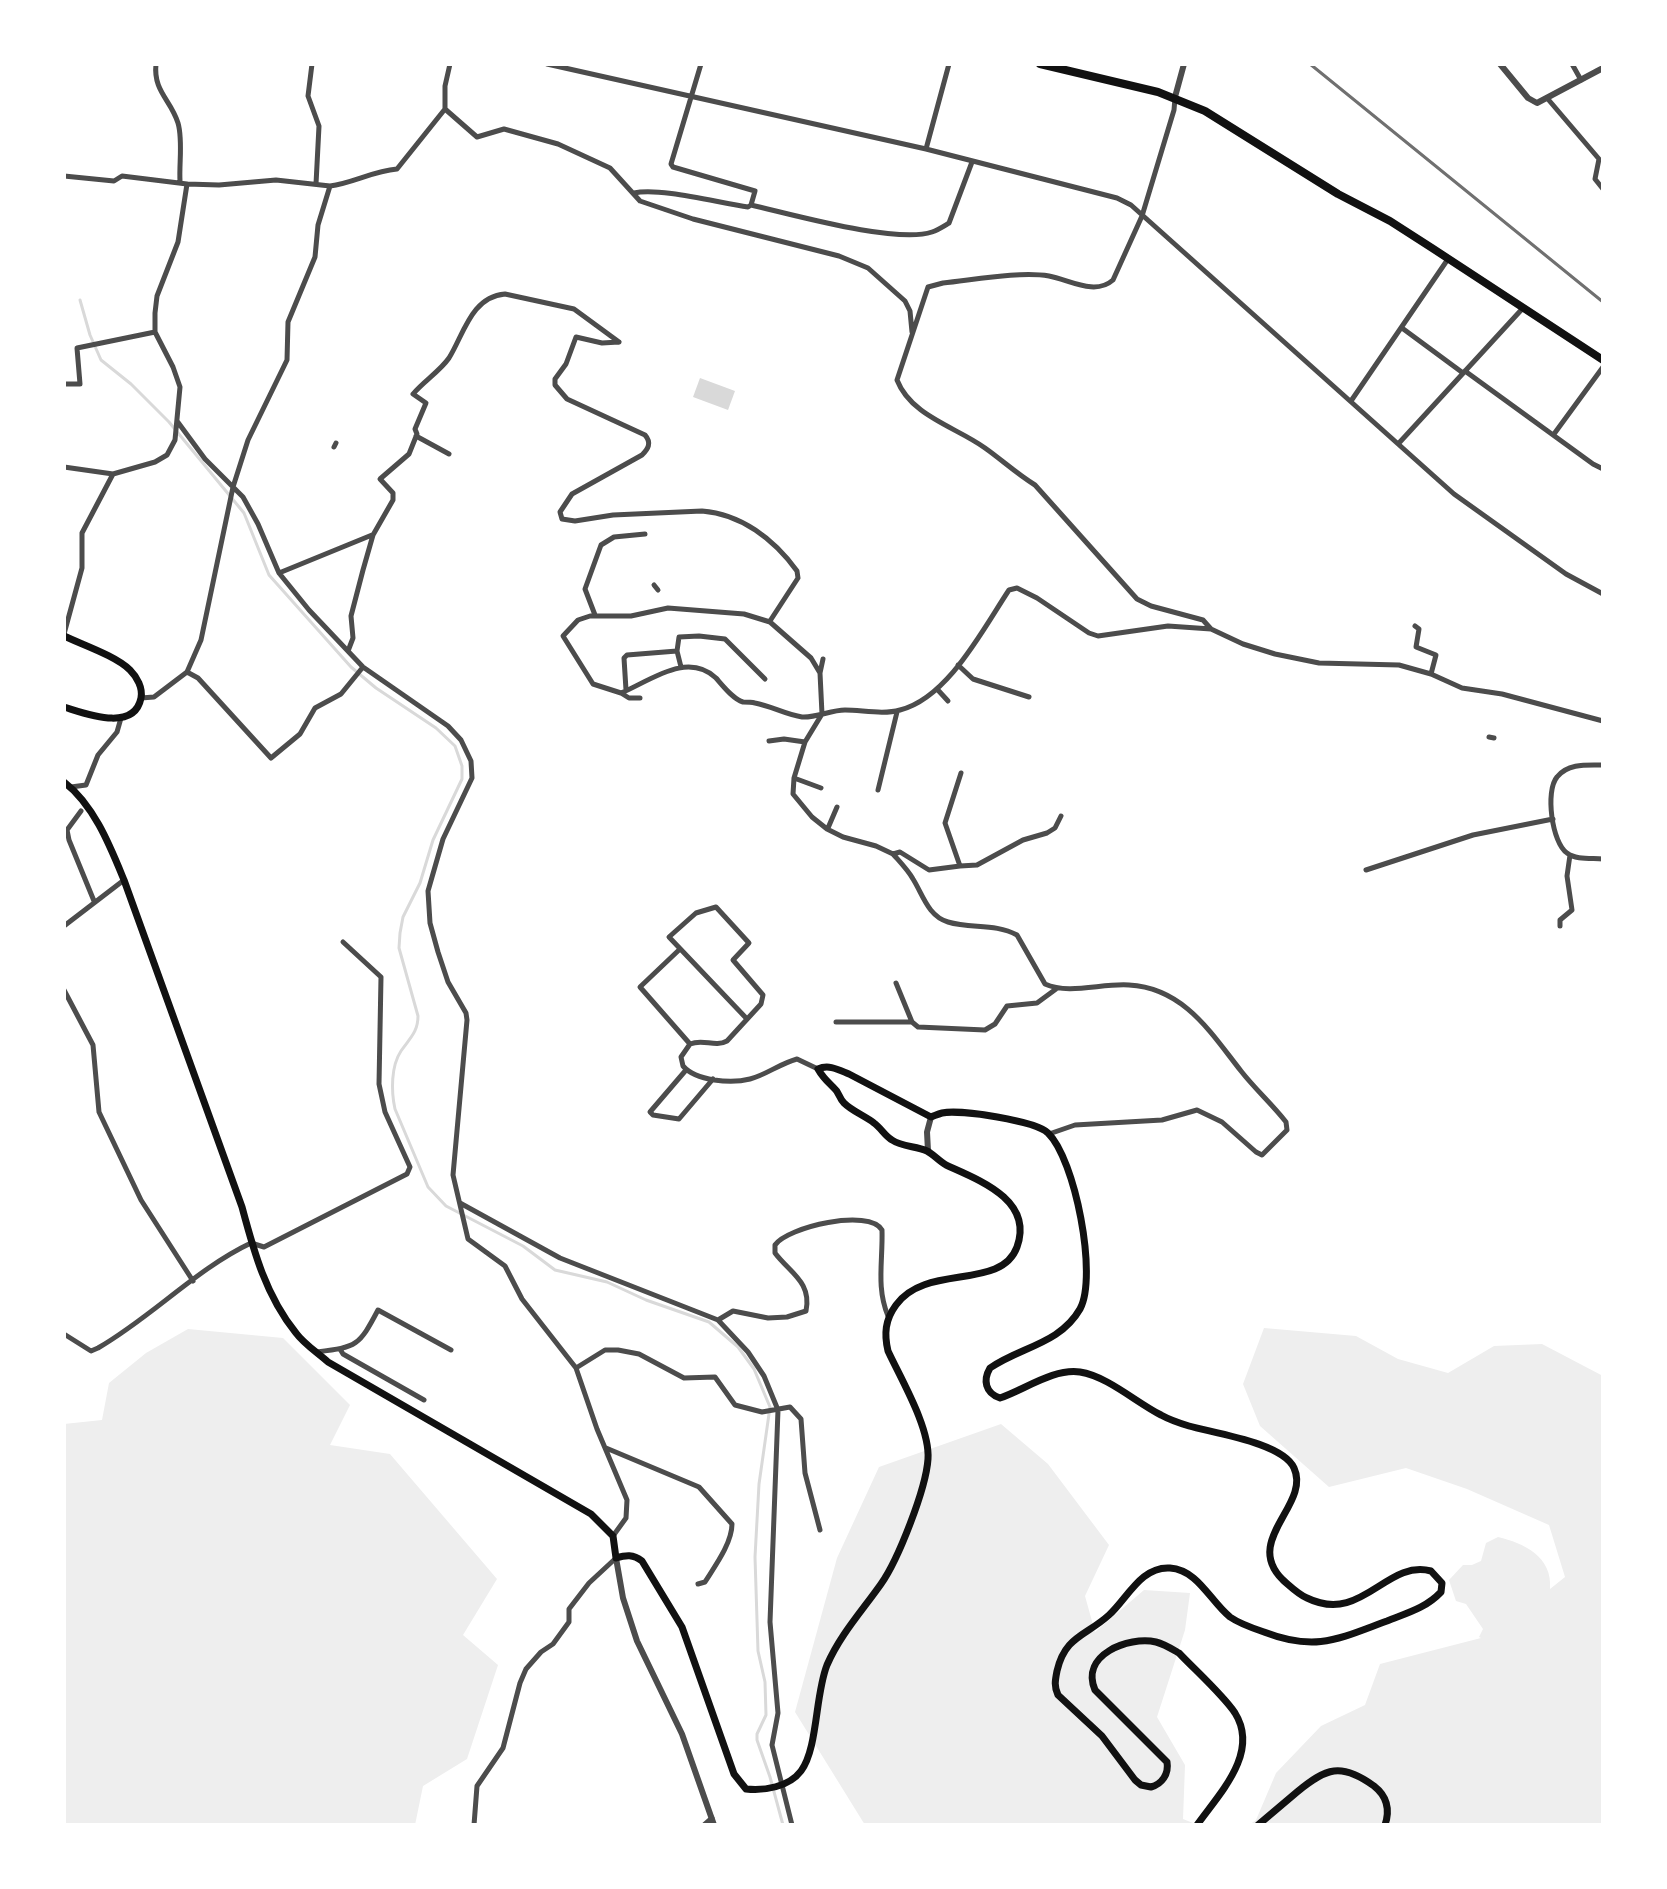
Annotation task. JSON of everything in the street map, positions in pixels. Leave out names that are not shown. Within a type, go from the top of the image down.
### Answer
[{"type":"highway","points":[[1040,64],[1175,97],[1205,111],[1338,194],[1390,221],[1603,360]]},
{"type":"main road","points":[[64,635],[125,666],[137,678],[141,698],[138,705],[121,718],[100,717],[64,707]]},
{"type":"main road","points":[[68,785],[108,841],[124,880],[242,1207],[251,1243],[271,1297],[297,1335],[328,1362],[591,1514],[613,1536],[616,1558],[636,1556],[642,1561],[691,1646],[734,1774],[746,1789],[766,1790],[794,1779],[807,1762],[821,1682],[828,1662],[840,1639],[883,1581],[900,1549],[924,1477],[928,1459],[926,1436],[888,1351],[888,1316],[912,1289],[925,1283],[991,1271],[1008,1262],[1016,1250],[1020,1232],[1018,1217],[1002,1194],[982,1180],[941,1163],[928,1151],[894,1142],[875,1124],[841,1101],[837,1090],[818,1069],[835,1068],[931,1117],[943,1112],[1002,1118],[1030,1123],[1049,1134],[1069,1176],[1087,1256],[1088,1281],[1081,1307],[1067,1327],[1054,1337],[990,1368],[985,1381],[987,1388],[1000,1398],[1057,1375],[1080,1372],[1105,1382],[1162,1416],[1269,1449],[1285,1457],[1294,1467],[1296,1487],[1271,1541],[1270,1558],[1277,1573],[1308,1599],[1326,1603],[1352,1602],[1413,1568],[1431,1571],[1440,1579],[1442,1586],[1441,1592],[1433,1600],[1412,1612],[1334,1641],[1306,1643],[1288,1640],[1239,1622],[1190,1576],[1183,1571],[1165,1568],[1146,1575],[1107,1617],[1079,1634],[1060,1659],[1054,1686],[1058,1695],[1102,1736],[1141,1785],[1151,1787],[1161,1781],[1168,1768],[1167,1762],[1095,1690],[1091,1680],[1093,1671],[1097,1661],[1110,1649],[1139,1641],[1167,1646],[1179,1653],[1235,1713],[1244,1735],[1242,1753],[1229,1780],[1197,1825]]},
{"type":"main road","points":[[1258,1825],[1318,1775],[1337,1770],[1360,1777],[1378,1789],[1386,1800],[1389,1813],[1385,1825]]},
{"type":"street","points":[[156,64],[159,93],[172,109],[178,124],[180,181]]},
{"type":"street","points":[[312,64],[308,96],[319,126],[316,184]]},
{"type":"street","points":[[64,176],[114,181],[122,176],[187,184],[219,185],[276,180],[342,185],[379,171],[397,169],[445,109],[445,86],[450,64]]},
{"type":"street","points":[[547,64],[926,149],[1117,198],[1131,205],[1467,505],[1566,574],[1603,594]]},
{"type":"street","points":[[701,64],[671,164],[755,191],[751,205]]},
{"type":"street","points":[[926,149],[949,64]]},
{"type":"street","points":[[1184,64],[1174,110],[1142,216],[1113,280],[1105,287],[1094,288],[1041,275],[928,287],[897,380],[902,393],[918,408],[983,447],[1035,485],[1137,599],[1151,606],[1203,620],[1211,629]]},
{"type":"street","points":[[1500,64],[1528,98],[1537,103],[1603,68]]},
{"type":"street","points":[[1572,64],[1581,80]]},
{"type":"street","points":[[1547,98],[1599,159],[1595,179],[1603,189]]},
{"type":"street","points":[[445,109],[477,137],[504,129],[558,144],[610,168],[640,201],[693,219],[839,256],[868,268],[905,301],[910,311],[912,333]]},
{"type":"street","points":[[634,193],[646,190],[710,202],[751,205],[836,226],[931,233],[949,223],[972,162]]},
{"type":"street","points":[[64,467],[113,474],[155,462],[167,455],[175,439],[180,387],[155,332],[157,296],[178,242],[187,184]]},
{"type":"street","points":[[141,698],[154,697],[187,672],[201,640],[233,490],[248,440],[287,360],[288,322],[315,257],[318,225],[330,186]]},
{"type":"street","points":[[1351,401],[1448,259]]},
{"type":"street","points":[[348,651],[353,638],[351,616],[354,601],[373,535],[393,500],[393,493],[380,479],[409,454],[426,403],[413,394],[448,358],[470,315],[497,295],[505,294],[574,309],[619,342],[602,343],[576,337],[566,364],[555,379],[555,385],[567,399],[649,439],[648,448],[642,455],[572,494],[560,512],[562,519],[575,521],[613,515],[702,511],[715,512],[742,522],[763,534],[797,571],[798,578],[770,622]]},
{"type":"street","points":[[1399,443],[1523,308]]},
{"type":"street","points":[[1402,328],[1603,469]]},
{"type":"street","points":[[64,384],[80,384],[77,348],[155,332]]},
{"type":"street","points":[[1554,434],[1603,367]]},
{"type":"street","points":[[177,421],[205,459],[243,497],[279,573],[362,669],[448,726],[461,740],[471,761],[472,778],[443,839],[428,891],[430,923],[438,952],[448,982],[467,1020],[453,1175],[468,1239],[505,1266],[522,1299],[576,1368],[627,1500],[626,1518],[613,1536]]},
{"type":"street","points":[[416,436],[449,454]]},
{"type":"street","points":[[64,635],[82,568],[82,533],[113,474]]},
{"type":"street","points":[[595,616],[585,589],[601,545],[614,537],[645,534]]},
{"type":"street","points":[[279,573],[373,535]]},
{"type":"street","points":[[820,673],[811,658],[770,622],[744,614],[678,608],[631,616],[595,616],[578,620],[563,636],[593,684],[623,692],[681,667],[701,668],[740,701],[804,717],[838,710],[897,712],[914,706],[937,689],[958,665],[1009,590],[1017,588],[1098,636],[1168,626],[1211,629],[1254,647],[1319,663],[1399,665],[1431,674],[1462,688],[1502,694],[1603,721]]},
{"type":"street","points":[[1415,626],[1419,629],[1416,647],[1436,655],[1431,674]]},
{"type":"street","points":[[681,667],[677,651],[679,637],[725,639],[765,679]]},
{"type":"street","points":[[640,698],[625,697],[623,692],[624,658],[627,655],[677,651]]},
{"type":"street","points":[[823,659],[820,673],[822,714],[805,742],[794,778],[793,794],[827,829],[893,854],[904,854],[929,870],[977,865],[1023,840],[1047,833],[1055,828],[1061,816]]},
{"type":"street","points":[[958,665],[973,679],[1029,697]]},
{"type":"street","points":[[187,672],[198,678],[271,758],[300,734],[315,708],[341,694],[362,669]]},
{"type":"street","points":[[937,689],[948,701]]},
{"type":"street","points":[[878,790],[897,712]]},
{"type":"street","points":[[68,785],[86,785],[98,755],[117,732],[121,718]]},
{"type":"street","points":[[769,741],[784,739],[805,742]]},
{"type":"street","points":[[1603,765],[1576,765],[1555,779],[1552,790],[1558,844],[1570,855],[1603,859]]},
{"type":"street","points":[[960,866],[945,823],[961,773]]},
{"type":"street","points":[[794,778],[821,788]]},
{"type":"street","points":[[827,829],[837,807]]},
{"type":"street","points":[[81,811],[67,830],[94,901]]},
{"type":"street","points":[[1366,870],[1473,835],[1553,819]]},
{"type":"street","points":[[893,854],[913,879],[933,913],[945,921],[991,927],[1017,935],[1045,984],[1066,991],[1096,985],[1133,985],[1169,996],[1192,1011],[1286,1122],[1287,1130],[1262,1155],[1222,1122],[1197,1110],[1162,1120],[1075,1125],[1049,1134]]},
{"type":"street","points":[[1560,926],[1560,920],[1572,910],[1567,876],[1570,855]]},
{"type":"street","points":[[64,926],[124,880]]},
{"type":"street","points":[[686,1070],[681,1057],[690,1044],[703,1041],[721,1044],[747,1019],[761,1004],[763,995],[733,960],[749,943],[716,907],[696,913],[669,937],[747,1019]]},
{"type":"street","points":[[64,1334],[91,1351],[144,1320],[232,1252],[251,1243],[264,1247],[407,1174],[410,1167],[385,1112],[379,1084],[381,977],[343,942]]},
{"type":"street","points":[[680,949],[640,987],[690,1044]]},
{"type":"street","points":[[896,983],[912,1022],[918,1027],[985,1030],[995,1024],[1007,1006],[1037,1003],[1056,989]]},
{"type":"street","points":[[64,990],[93,1045],[99,1112],[141,1200],[193,1281]]},
{"type":"street","points":[[836,1022],[912,1022]]},
{"type":"street","points":[[686,1070],[713,1079],[749,1080],[777,1065],[797,1059],[818,1069]]},
{"type":"street","points":[[686,1070],[650,1112],[653,1115],[679,1119],[713,1079]]},
{"type":"street","points":[[928,1151],[927,1132],[931,1117]]},
{"type":"street","points":[[460,1205],[560,1258],[718,1320],[748,1352],[764,1376],[778,1410],[770,1622],[778,1713],[772,1745],[792,1825]]},
{"type":"street","points":[[718,1320],[733,1311],[768,1318],[787,1317],[806,1311],[804,1287],[775,1253],[775,1245],[784,1235],[847,1218],[873,1221],[880,1225],[879,1272],[888,1316]]},
{"type":"street","points":[[317,1352],[348,1349],[363,1337],[378,1310],[451,1350]]},
{"type":"street","points":[[340,1349],[343,1354],[424,1400]]},
{"type":"street","points":[[576,1368],[605,1350],[639,1354],[684,1378],[715,1377],[735,1405],[763,1412],[790,1407],[801,1419],[805,1473],[820,1530]]},
{"type":"street","points":[[606,1448],[699,1487],[732,1524],[732,1531],[714,1567],[705,1582],[698,1584]]},
{"type":"street","points":[[616,1558],[628,1616],[637,1641],[682,1734],[713,1821],[704,1825]]},
{"type":"street","points":[[474,1825],[477,1786],[503,1748],[526,1669],[553,1644],[569,1622],[569,1609],[589,1583],[616,1558]]},
{"type":"shaded area","points":[[700,378],[735,391],[728,410],[693,397]]},
{"type":"shaded area","points":[[1264,1328],[1356,1336],[1398,1359],[1448,1373],[1494,1346],[1542,1344],[1603,1376],[1603,1825],[1249,1825],[1256,1820],[1276,1773],[1321,1726],[1365,1705],[1380,1664],[1481,1638],[1483,1629],[1466,1604],[1456,1601],[1449,1580],[1463,1565],[1481,1561],[1486,1543],[1498,1537],[1518,1543],[1535,1553],[1547,1568],[1550,1589],[1565,1577],[1549,1525],[1467,1489],[1406,1468],[1329,1487],[1260,1426],[1243,1384]]},
{"type":"shaded area","points":[[188,1329],[283,1338],[350,1405],[330,1445],[390,1454],[497,1579],[463,1635],[498,1665],[467,1759],[423,1786],[415,1825],[64,1825],[64,1424],[102,1420],[109,1383],[146,1353]]},
{"type":"shaded area","points":[[1001,1424],[1048,1464],[1109,1545],[1085,1596],[1095,1632],[1144,1590],[1190,1593],[1185,1630],[1157,1717],[1185,1765],[1183,1819],[1198,1825],[865,1825],[795,1712],[837,1558],[879,1467]]},
{"type":"waterway","points":[[80,300],[101,360],[131,384],[169,422],[244,513],[269,575],[351,667],[376,688],[436,728],[455,746],[462,766],[462,779],[433,840],[420,883],[403,917],[399,948],[418,1022],[395,1064],[394,1102],[428,1187],[446,1206],[523,1246],[555,1270],[607,1282],[646,1300],[709,1322],[738,1347],[754,1369],[770,1407],[759,1484],[755,1557],[758,1651],[765,1682],[766,1715],[757,1740],[783,1825]]},
{"type":"railway","points":[[1310,64],[1603,302]]}]
